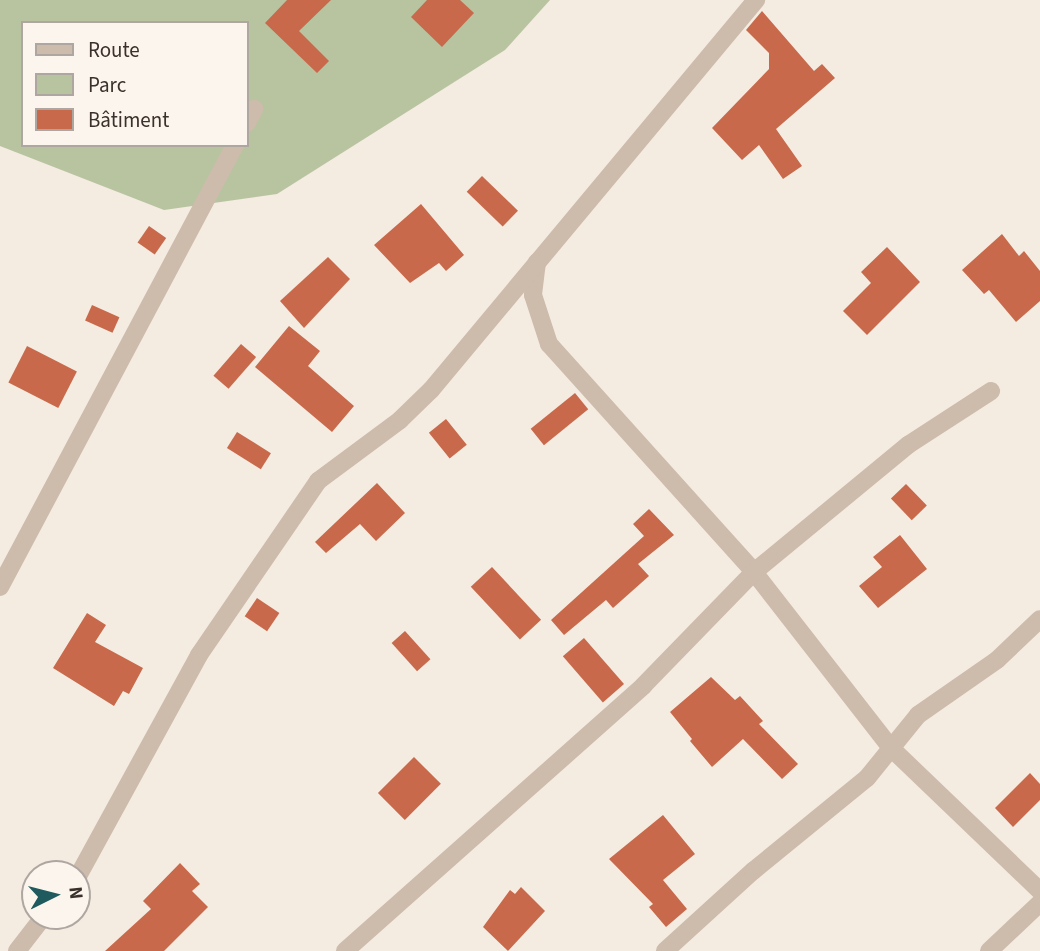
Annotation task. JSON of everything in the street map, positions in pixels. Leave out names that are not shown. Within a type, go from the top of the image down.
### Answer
[{"type":"street","points":[[87,860],[199,655],[318,481],[400,420],[431,390],[756,0]]},
{"type":"street","points":[[0,587],[234,147]]},
{"type":"street","points":[[537,262],[533,295],[549,344],[754,572],[891,748],[1040,891]]},
{"type":"street","points":[[345,951],[643,686],[754,572],[908,445],[991,391]]},
{"type":"street","points":[[665,951],[753,871],[867,778],[918,715],[997,660],[1040,619]]},
{"type":"street","points":[[989,951],[1040,903]]},
{"type":"street","points":[[17,951],[33,930]]},
{"type":"green space","points":[[0,0],[550,0],[505,50],[277,194],[164,210],[0,146]]},
{"type":"building","points":[[287,0],[331,0],[299,31],[329,61],[317,73],[265,23]]},
{"type":"building","points":[[427,0],[460,0],[474,13],[442,47],[411,17]]},
{"type":"building","points":[[762,11],[814,71],[822,64],[835,78],[776,129],[802,166],[783,179],[759,145],[742,160],[712,128],[769,69],[769,53],[746,30]]},
{"type":"building","points":[[482,176],[518,211],[503,227],[467,192]]},
{"type":"building","points":[[421,204],[464,255],[446,271],[439,263],[410,283],[374,245]]},
{"type":"building","points":[[149,226],[166,238],[155,254],[138,242]]},
{"type":"building","points":[[1002,234],[1019,256],[1024,251],[1040,271],[1040,301],[1016,322],[989,290],[984,294],[962,270]]},
{"type":"building","points":[[887,247],[920,282],[867,335],[843,311],[871,283],[861,272]]},
{"type":"building","points":[[328,257],[350,279],[304,328],[280,301]]},
{"type":"building","points":[[92,305],[119,317],[112,333],[85,321]]},
{"type":"building","points":[[289,326],[320,351],[308,366],[354,406],[332,432],[255,367]]},
{"type":"building","points":[[241,344],[256,357],[229,389],[213,376]]},
{"type":"building","points":[[27,346],[77,371],[58,408],[8,383]]},
{"type":"building","points":[[575,393],[588,409],[544,445],[531,429]]},
{"type":"building","points":[[446,419],[467,445],[450,458],[429,433]]},
{"type":"building","points":[[237,432],[271,453],[261,469],[227,448]]},
{"type":"building","points":[[377,483],[405,513],[376,541],[360,524],[326,553],[315,542]]},
{"type":"building","points":[[906,484],[927,506],[912,520],[891,499]]},
{"type":"building","points":[[649,509],[674,535],[638,564],[649,576],[613,608],[606,600],[564,635],[551,620],[644,536],[633,524]]},
{"type":"building","points":[[900,535],[927,569],[878,608],[859,586],[882,567],[873,557]]},
{"type":"building","points":[[492,567],[541,620],[520,639],[471,587]]},
{"type":"building","points":[[257,598],[279,613],[267,631],[245,616]]},
{"type":"building","points":[[87,613],[106,625],[95,642],[143,668],[129,694],[123,691],[114,706],[53,668]]},
{"type":"building","points":[[405,631],[430,659],[417,671],[392,643]]},
{"type":"building","points":[[584,638],[624,684],[603,702],[563,656]]},
{"type":"building","points":[[711,677],[735,700],[740,696],[763,721],[759,724],[798,764],[782,779],[743,739],[712,767],[690,741],[692,739],[670,712]]},
{"type":"building","points":[[414,757],[441,784],[405,820],[378,793]]},
{"type":"building","points":[[1030,773],[1040,784],[1040,800],[1013,827],[995,808]]},
{"type":"building","points":[[663,815],[695,854],[663,880],[687,909],[666,927],[649,907],[653,904],[609,859]]},
{"type":"building","points":[[180,863],[200,884],[192,891],[208,907],[164,951],[105,951],[151,909],[143,901]]},
{"type":"building","points":[[521,887],[545,911],[508,951],[483,927],[510,890],[515,894]]}]
